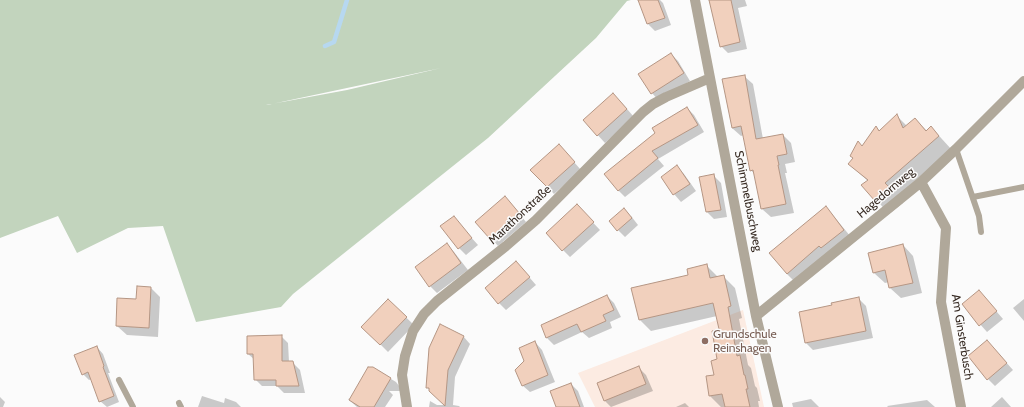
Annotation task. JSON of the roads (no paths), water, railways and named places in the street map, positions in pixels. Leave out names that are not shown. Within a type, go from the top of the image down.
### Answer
[{"type":"street","name":"Schimmelbuschweg","points":[[695,0],[756,316],[778,407]]},
{"type":"street","name":"Marathonstraße","points":[[406,407],[402,375],[404,356],[413,331],[424,314],[437,301],[536,220],[643,112],[653,104],[666,97],[710,78]]},
{"type":"street","name":"Hagedornweg","points":[[756,316],[921,182],[956,150],[1024,81]]},
{"type":"street","name":"Am Ginsterbusch","points":[[921,182],[946,228],[941,302],[961,407]]},
{"type":"lane","points":[[956,150],[973,197],[982,232]]},
{"type":"lane","points":[[973,197],[1024,187]]},
{"type":"lane","points":[[119,380],[133,407]]},
{"type":"waterway","points":[[325,46],[334,42],[347,0]]},
{"type":"place","name":"Grundschule Reinshagen","points":[[705,341]]}]
